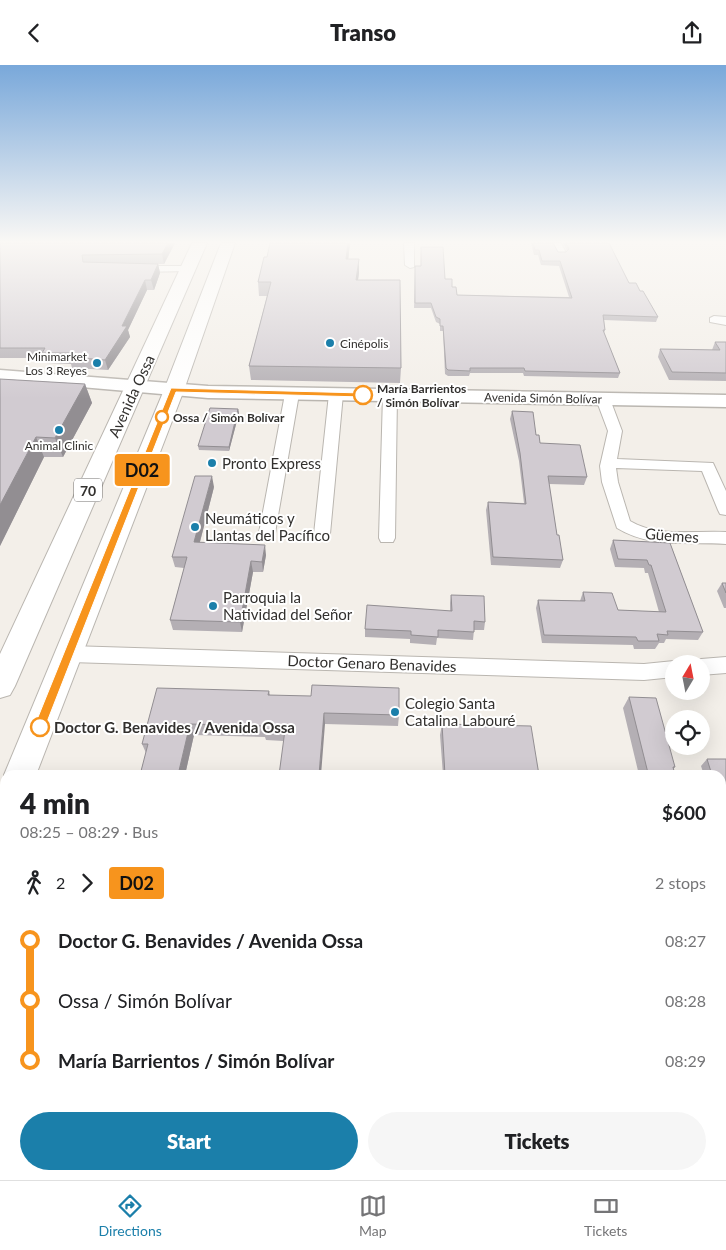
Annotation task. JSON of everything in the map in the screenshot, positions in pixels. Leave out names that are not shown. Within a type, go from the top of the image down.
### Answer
[{"type":"main road","name":"Avenida Ossa","points":[[0,685],[177,295]]},
{"type":"main road","points":[[22,770],[174,390],[209,295]]},
{"type":"street","points":[[714,321],[726,321]]},
{"type":"street","name":"Avenida Simón Bolívar","points":[[0,375],[174,390],[336,395],[726,401]]},
{"type":"street","points":[[267,533],[292,393]]},
{"type":"street","points":[[322,534],[336,395]]},
{"type":"street","points":[[387,539],[390,395]]},
{"type":"street","name":"Güemes","points":[[603,399],[615,431],[608,463],[610,482],[623,524],[629,529],[656,537],[726,538]]},
{"type":"street","points":[[608,463],[708,466],[726,510]]},
{"type":"street","name":"Doctor Genaro Benavides","points":[[70,654],[644,672],[665,670]]},
{"type":"street","points":[[710,666],[726,665]]},
{"type":"building","points":[[0,295],[137,295],[122,326],[127,326],[105,360],[68,357],[72,353],[42,353],[45,348],[0,348]]},
{"type":"building","name":"Cinépolis","points":[[268,295],[400,295],[401,368],[249,366]]},
{"type":"building","points":[[415,295],[572,298],[571,295],[645,295],[658,317],[603,315],[605,330],[603,330],[620,373],[525,371],[524,368],[470,368],[470,371],[448,370],[446,368],[443,326],[440,326],[440,319],[436,317],[431,303],[415,303]]},
{"type":"building","points":[[715,342],[726,342],[726,373],[672,372],[660,349],[720,350]]},
{"type":"building","points":[[0,379],[85,384],[55,438],[36,437],[0,505]]},
{"type":"building","points":[[210,408],[238,409],[229,447],[198,446]]},
{"type":"building","points":[[512,411],[533,412],[536,435],[539,435],[540,443],[580,445],[587,477],[548,476],[557,535],[559,535],[563,560],[493,557],[488,502],[526,504],[520,453]]},
{"type":"building","points":[[195,476],[212,476],[194,542],[265,545],[262,562],[251,561],[240,622],[170,620],[187,557],[172,557]]},
{"type":"building","points":[[613,540],[670,543],[703,632],[667,631],[668,635],[657,634],[659,641],[638,641],[636,637],[544,635],[538,600],[585,601],[583,592],[612,593],[618,610],[666,612],[651,565],[649,565],[647,560],[618,559]]},
{"type":"building","points":[[722,583],[726,583],[726,593]]},
{"type":"building","points":[[451,595],[484,596],[485,622],[474,621],[474,632],[438,630],[438,637],[411,635],[411,631],[365,629],[367,605],[452,611]]},
{"type":"building","points":[[312,685],[399,688],[399,715],[324,713],[319,770],[280,770],[285,730],[263,729],[264,726],[190,724],[179,770],[141,770],[148,744],[142,744],[157,688],[269,691],[268,695],[311,696]]},
{"type":"building","points":[[629,697],[656,698],[665,731],[665,755],[672,755],[675,767],[673,767],[674,770],[647,770]]},
{"type":"building","points":[[442,724],[531,726],[538,770],[445,770]]},
{"type":"building","points":[[707,759],[726,759],[726,770],[710,770]]},
{"type":"bus line","name":"D02","points":[[40,727],[174,390],[363,395]]},
{"type":"place","name":"Cinépolis","points":[[330,343]]},
{"type":"place","name":"Minimarket Los 3 Reyes","points":[[97,363]]},
{"type":"place","name":"María Barrientos / Simón Bolívar","points":[[363,395]]},
{"type":"place","name":"Ossa / Simón Bolívar","points":[[162,417]]},
{"type":"place","name":"Animal Clinic","points":[[59,430]]},
{"type":"place","name":"Pronto Express","points":[[212,463]]},
{"type":"place","name":"Neumáticos y Llantas del Pacífico","points":[[195,527]]},
{"type":"place","name":"Parroquia la Natividad del Señor","points":[[213,606]]},
{"type":"place","name":"Colegio Santa Catalina Labouré","points":[[395,712]]},
{"type":"place","name":"Doctor G. Benavides / Avenida Ossa","points":[[40,727]]}]
